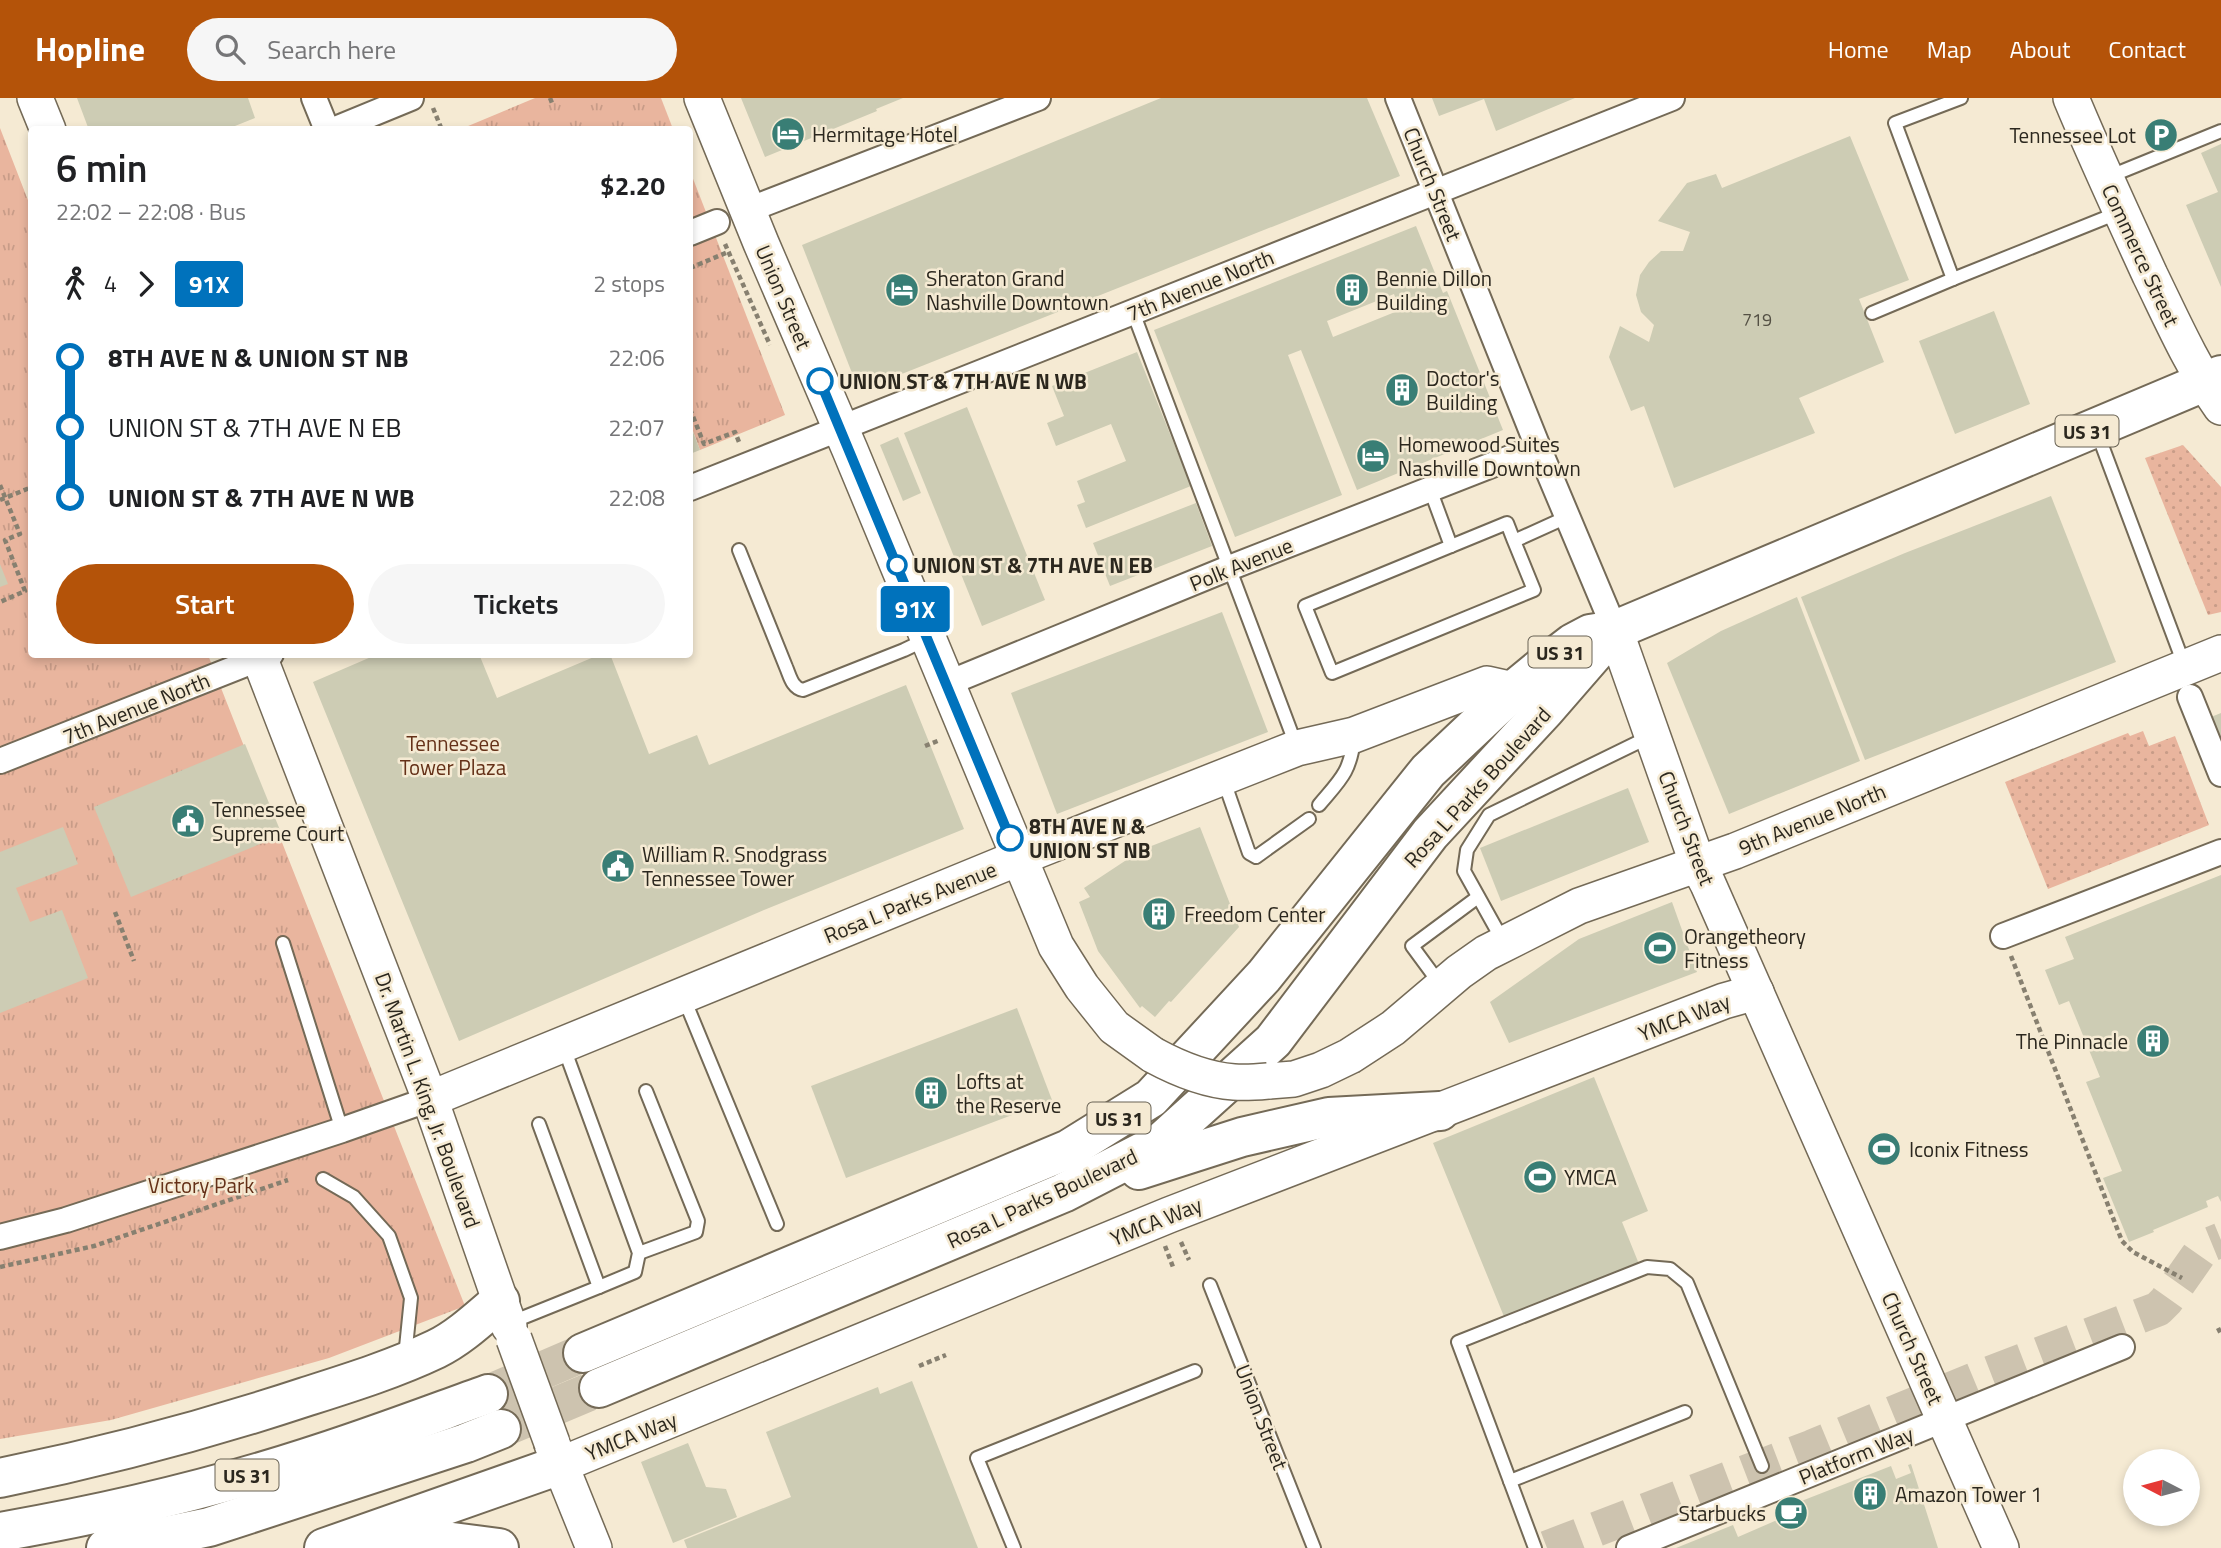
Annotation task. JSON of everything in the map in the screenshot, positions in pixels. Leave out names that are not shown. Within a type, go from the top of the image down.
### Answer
[{"type":"main road","points":[[35,98],[46,126]]},
{"type":"main road","name":"Union Street","points":[[702,98],[733,216],[840,427],[1056,946],[1082,987],[1114,1027],[1153,1055],[1175,1067],[1205,1076],[1233,1082],[1268,1081]]},
{"type":"main road","name":"Commerce Street","points":[[2071,98],[2179,336],[2215,388]]},
{"type":"main road","name":"Rosa L Parks Boulevard","points":[[583,1353],[1069,1149],[1152,1098],[1264,976],[1428,771],[1514,690],[1573,643],[1590,634],[1615,630],[2096,428],[2215,388]]},
{"type":"main road","name":"Rosa L Parks Boulevard","points":[[599,1388],[1063,1194],[1160,1143],[1273,1041],[1430,834],[1615,630]]},
{"type":"main road","name":"Church Street","points":[[1615,630],[1698,865],[2001,1548]]},
{"type":"main road","name":"9th Avenue North","points":[[1268,1081],[1294,1079],[1350,1056],[1393,1028],[1459,972],[1486,953],[1579,906],[1698,865],[2187,682],[2221,653]]},
{"type":"main road","name":"Dr. Martin L. King, Jr. Boulevard","points":[[264,658],[430,1099],[556,1454],[594,1548]]},
{"type":"main road","name":"Rosa L Parks Avenue","points":[[430,1099],[1018,858],[1297,748],[1354,735],[1487,684],[1514,690]]},
{"type":"main road","name":"YMCA Way","points":[[556,1454],[1724,1001],[1756,992]]},
{"type":"main road","points":[[1063,1194],[1242,1137],[1329,1117],[1440,1111]]},
{"type":"main road","points":[[0,1478],[116,1452],[232,1421],[325,1391],[437,1349],[453,1339],[507,1321]]},
{"type":"main road","name":"US 31","points":[[0,1532],[117,1508],[262,1471],[346,1445],[494,1411],[466,1443],[209,1527],[106,1548]]},
{"type":"main road","points":[[324,1548],[556,1454]]},
{"type":"main road","points":[[334,1548],[422,1538],[499,1548]]},
{"type":"street","points":[[314,98],[325,126]]},
{"type":"street","points":[[343,126],[411,98]]},
{"type":"street","points":[[693,231],[1038,98]]},
{"type":"street","name":"Church Street","points":[[1398,98],[1538,447],[1615,630]]},
{"type":"street","name":"7th Avenue North","points":[[693,487],[1672,98]]},
{"type":"street","name":"Polk Avenue","points":[[946,684],[1229,568],[1538,447]]},
{"type":"street","name":"7th Avenue North","points":[[0,761],[258,658]]},
{"type":"street","points":[[2187,682],[2221,774]]},
{"type":"street","points":[[2003,936],[2221,852]]},
{"type":"street","points":[[0,1237],[66,1220],[430,1099]]},
{"type":"street","name":"Platform Way","points":[[1642,1546],[1944,1418],[2122,1347]]},
{"type":"lane","points":[[1953,279],[1895,123],[1961,98]]},
{"type":"lane","points":[[2105,178],[2221,131]]},
{"type":"lane","points":[[1872,313],[2121,212]]},
{"type":"lane","points":[[1133,312],[1297,748]]},
{"type":"lane","points":[[2096,428],[2187,682]]},
{"type":"lane","points":[[1430,489],[1451,546]]},
{"type":"lane","points":[[1514,541],[1567,517]]},
{"type":"lane","points":[[1507,523],[1514,541],[1534,590],[1332,673],[1304,606],[1507,523]]},
{"type":"lane","points":[[738,550],[797,689],[803,690],[904,650],[927,638]]},
{"type":"lane","points":[[1319,805],[1346,772],[1352,757],[1354,735]]},
{"type":"lane","points":[[1505,944],[1464,871],[1467,850],[1489,815],[1653,736]]},
{"type":"lane","points":[[1222,778],[1250,853],[1256,857],[1310,819]]},
{"type":"lane","points":[[1442,987],[1412,946],[1478,897]]},
{"type":"lane","points":[[283,943],[342,1130]]},
{"type":"lane","points":[[682,996],[777,1224]]},
{"type":"lane","points":[[507,1321],[635,1272],[639,1253],[563,1045]]},
{"type":"lane","points":[[639,1253],[696,1232],[698,1221],[646,1091]]},
{"type":"lane","points":[[540,1124],[599,1287]]},
{"type":"lane","points":[[323,1179],[354,1197],[389,1236],[411,1298],[404,1362]]},
{"type":"lane","points":[[1535,1548],[1458,1342],[1647,1268],[1670,1269],[1688,1283],[1762,1466]]},
{"type":"lane","name":"Union Street","points":[[1210,1285],[1314,1548]]},
{"type":"lane","points":[[1014,1548],[977,1458],[1195,1371]]},
{"type":"lane","points":[[1510,1481],[1685,1412]]},
{"type":"path","points":[[430,98],[440,126]]},
{"type":"path","points":[[693,267],[728,252]]},
{"type":"path","points":[[693,416],[704,444],[735,432],[739,442]]},
{"type":"path","points":[[0,485],[2,499],[20,534],[5,540],[25,591],[0,601]]},
{"type":"path","points":[[2,499],[28,489]]},
{"type":"path","points":[[925,746],[941,739]]},
{"type":"path","points":[[115,912],[134,961]]},
{"type":"path","points":[[2003,936],[2125,1247],[2182,1278]]},
{"type":"path","points":[[0,1267],[94,1246],[288,1180]]},
{"type":"path","points":[[1164,1242],[1173,1267]]},
{"type":"path","points":[[2218,1328],[2221,1334]]},
{"type":"path","points":[[919,1366],[946,1355]]},
{"type":"green space","points":[[535,98],[661,98],[672,126],[468,126]]},
{"type":"green space","name":"Victory Park","points":[[0,128],[28,200],[28,658],[209,658],[465,1306],[329,1358],[111,1420],[0,1439]]},
{"type":"green space","points":[[693,179],[785,415],[700,450],[693,431]]},
{"type":"green space","points":[[2183,445],[2221,487],[2221,612],[2208,615],[2145,458]]},
{"type":"green space","points":[[2143,731],[2149,746],[2175,736],[2209,825],[2048,889],[2005,782],[2128,733],[2130,736]]},
{"type":"building","points":[[77,98],[248,98],[255,118],[235,126],[88,126]]},
{"type":"building","name":"Hermitage Hotel","points":[[741,98],[903,98],[765,157]]},
{"type":"building","points":[[1161,98],[1367,98],[1400,176],[859,391],[802,245]]},
{"type":"building","points":[[1432,98],[1575,98],[1496,131],[1484,99],[1439,116]]},
{"type":"building","points":[[1850,136],[1909,280],[1859,299],[1884,362],[1799,398],[1815,433],[1674,488],[1644,406],[1631,411],[1609,357],[1620,326],[1649,342],[1654,325],[1641,312],[1636,295],[1640,275],[1661,251],[1683,251],[1690,232],[1658,221],[1687,183],[1716,174],[1722,188]]},
{"type":"building","points":[[2221,144],[2221,287],[2186,205],[2218,192],[2201,153]]},
{"type":"building","points":[[1416,226],[1443,293],[1447,291],[1503,430],[1357,490],[1301,350],[1288,355],[1342,495],[1235,537],[1154,330]],"holes":[[[1394,294],[1400,310],[1333,337],[1327,321]]]},
{"type":"building","points":[[1994,311],[2030,404],[1955,434],[1919,341]]},
{"type":"building","points":[[1137,352],[1191,486],[1086,528],[1077,505],[1085,502],[1077,481],[1126,461],[1111,424],[1056,446],[1047,423],[1064,416],[1052,386]]},
{"type":"building","points":[[967,407],[1045,600],[982,626],[904,433]]},
{"type":"building","points":[[693,432],[700,450],[693,453]]},
{"type":"building","points":[[898,437],[921,493],[903,501],[880,445]]},
{"type":"building","points":[[2051,496],[2116,662],[1865,760],[1801,597]]},
{"type":"building","points":[[1196,503],[1212,546],[1110,586],[1093,543]]},
{"type":"building","points":[[0,564],[8,584],[0,587]]},
{"type":"building","points":[[1797,597],[1860,761],[1729,814],[1667,663],[1721,631]]},
{"type":"building","points":[[1222,612],[1268,732],[1057,814],[1011,693]]},
{"type":"building","name":"Tennessee Tower Plaza","points":[[369,658],[481,658],[497,698],[592,658],[612,658],[649,754],[697,735],[709,765],[906,685],[964,829],[764,910],[459,1041],[313,682]]},
{"type":"building","points":[[2221,713],[2221,743],[2211,717]]},
{"type":"building","name":"Tennessee Supreme Court","points":[[245,744],[282,835],[131,897],[94,807]]},
{"type":"building","points":[[1628,788],[1649,842],[1501,901],[1480,848]]},
{"type":"building","points":[[63,827],[78,864],[16,888],[30,922],[62,910],[88,978],[0,1013],[0,852]]},
{"type":"building","name":"Freedom Center","points":[[1200,827],[1239,927],[1155,1017],[1142,1006],[1140,1008],[1098,951],[1079,902],[1090,897],[1084,888],[1136,852]]},
{"type":"building","name":"The Pinnacle","points":[[2221,875],[2221,1202],[2218,1196],[2206,1201],[2208,1207],[2129,1242],[2103,1178],[2122,1171],[2086,1082],[2100,1077],[2069,1001],[2059,1005],[2045,970],[2074,959],[2065,937]]},
{"type":"building","points":[[1672,902],[1697,972],[1509,1043],[1490,1002],[1579,939]]},
{"type":"building","name":"Lofts at the Reserve","points":[[1017,1008],[1052,1100],[846,1178],[811,1086]]},
{"type":"building","name":"YMCA","points":[[1594,1077],[1648,1211],[1622,1222],[1639,1264],[1505,1319],[1433,1143]]},
{"type":"building","points":[[912,1381],[978,1548],[687,1548],[684,1540],[791,1497],[766,1432],[878,1387],[880,1394]]},
{"type":"building","points":[[688,1443],[706,1487],[726,1489],[737,1517],[673,1543],[641,1462]]},
{"type":"building","name":"Amazon Tower 1","points":[[1911,1464],[1938,1548],[1676,1548],[1733,1525],[1738,1537],[1784,1517],[1781,1509],[1891,1466],[1896,1479],[1911,1473],[1908,1465]]},
{"type":"tunnel","points":[[1547,1548],[1812,1447],[1988,1374],[2158,1309],[2204,1247],[2221,1240]]},
{"type":"tunnel","points":[[488,1394],[583,1353]]},
{"type":"tunnel","points":[[501,1429],[599,1388]]},
{"type":"bus line","name":"91X","points":[[820,381],[1010,838]]},
{"type":"place","name":"Hermitage Hotel","points":[[788,134]]},
{"type":"place","name":"Tennessee Lot","points":[[2161,135]]},
{"type":"place","name":"Sheraton Grand Nashville Downtown","points":[[902,290]]},
{"type":"place","name":"Bennie Dillon Building","points":[[1352,290]]},
{"type":"place","name":"UNION ST & 7TH AVE N WB","points":[[820,381]]},
{"type":"place","name":"Doctor's Building","points":[[1402,390]]},
{"type":"place","name":"Homewood Suites Nashville Downtown","points":[[1373,456]]},
{"type":"place","name":"UNION ST & 7TH AVE N EB","points":[[897,565]]},
{"type":"place","name":"Tennessee Supreme Court","points":[[188,821]]},
{"type":"place","name":"8TH AVE N & UNION ST NB","points":[[1010,838]]},
{"type":"place","name":"William R. Snodgrass Tennessee Tower","points":[[618,866]]},
{"type":"place","name":"Freedom Center","points":[[1159,914]]},
{"type":"place","name":"Orangetheory Fitness","points":[[1660,948]]},
{"type":"place","name":"The Pinnacle","points":[[2153,1041]]},
{"type":"place","name":"Lofts at the Reserve","points":[[931,1093]]},
{"type":"place","name":"Iconix Fitness","points":[[1884,1149]]},
{"type":"place","name":"YMCA","points":[[1540,1177]]},
{"type":"place","name":"Amazon Tower 1","points":[[1870,1494]]},
{"type":"place","name":"Starbucks","points":[[1791,1513]]}]
